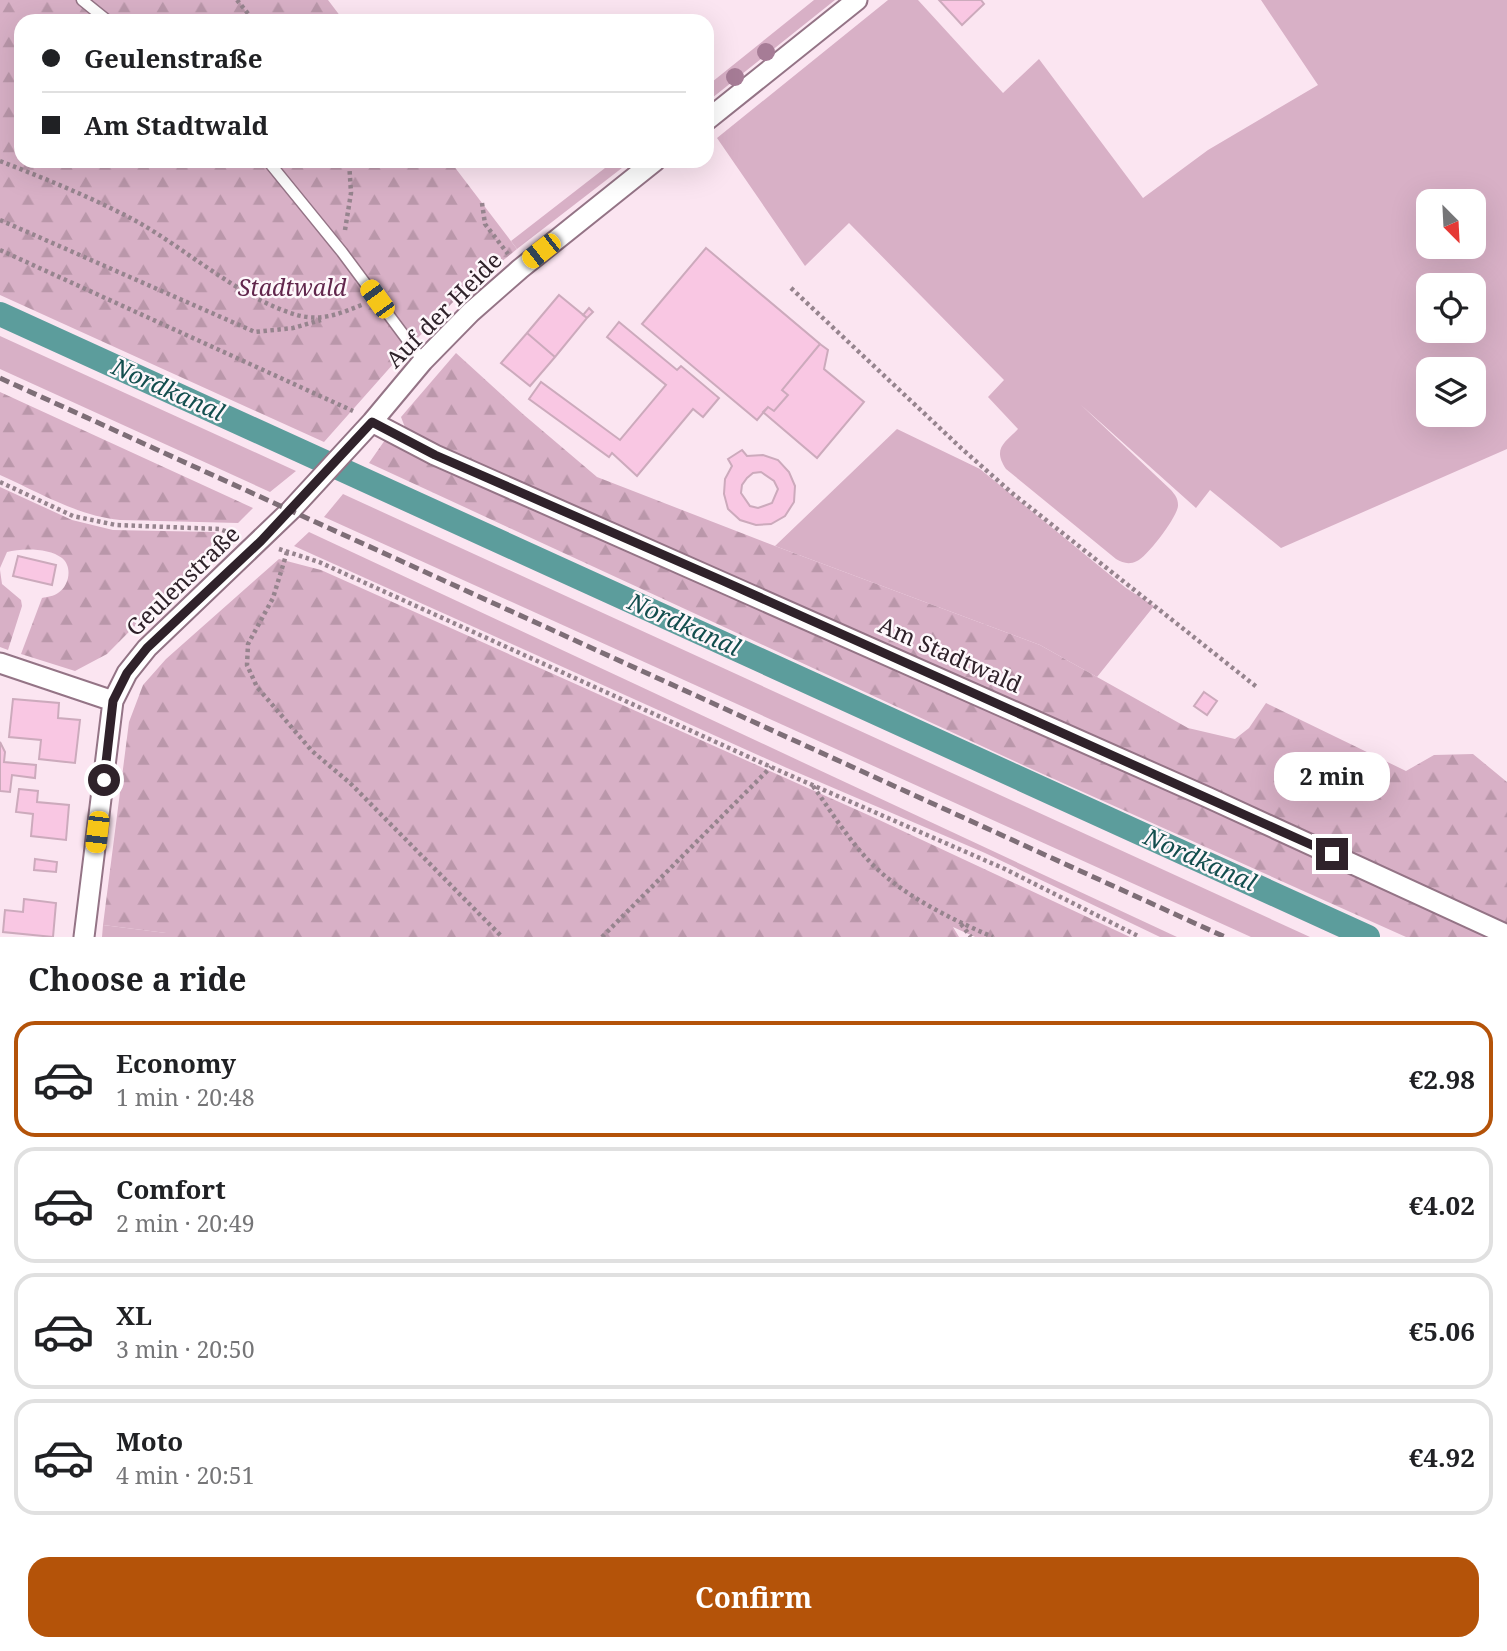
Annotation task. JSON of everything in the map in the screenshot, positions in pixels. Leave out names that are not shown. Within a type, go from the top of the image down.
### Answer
[{"type":"street","points":[[714,114],[857,0]]},
{"type":"street","name":"Auf der Heide","points":[[372,422],[423,361],[471,312],[520,269],[646,168]]},
{"type":"street","name":"Geulenstraße","points":[[84,937],[113,701],[127,673],[147,648],[261,541],[372,422]]},
{"type":"street","name":"Am Stadtwald","points":[[372,422],[435,455],[1194,791],[1507,935]]},
{"type":"street","points":[[0,663],[113,701]]},
{"type":"lane","points":[[82,0],[99,14]]},
{"type":"lane","points":[[274,168],[342,252],[423,361]]},
{"type":"path","points":[[237,0],[248,14]]},
{"type":"path","points":[[19,168],[53,181],[137,222],[268,303],[299,316],[326,318]]},
{"type":"path","points":[[342,252],[351,193],[349,168]]},
{"type":"path","points":[[482,203],[485,224],[520,269]]},
{"type":"path","points":[[0,220],[255,332],[293,328],[377,299]]},
{"type":"path","points":[[0,250],[372,422]]},
{"type":"path","points":[[791,288],[961,448],[1012,492],[1258,688]]},
{"type":"path","points":[[0,482],[73,516],[116,525],[219,529],[261,541],[331,568],[771,767],[1005,869],[1140,937]]},
{"type":"path","points":[[286,552],[274,598],[248,644],[247,665],[257,687],[312,751],[350,783],[502,937]]},
{"type":"path","points":[[602,937],[771,767]]},
{"type":"path","points":[[813,785],[857,847],[877,869],[908,892],[961,924],[993,937]]},
{"type":"path","points":[[961,924],[971,937]]},
{"type":"green space","name":"Stadtwald","points":[[0,0],[328,0],[339,14],[14,14],[14,168],[455,168],[517,249],[458,297],[402,354],[324,442],[0,295]]},
{"type":"green space","points":[[814,0],[835,0],[714,96],[714,80]]},
{"type":"green space","points":[[888,0],[918,0],[1003,93],[1039,59],[1143,198],[1208,150],[1318,85],[1261,0],[1507,0],[1507,449],[1281,548],[1210,490],[1196,508],[1081,405],[1171,490],[1177,500],[1177,510],[1148,552],[1134,562],[1121,562],[1006,469],[1000,451],[1018,429],[988,397],[1004,380],[849,223],[805,266],[717,138]]},
{"type":"green space","points":[[605,168],[622,168],[517,249],[511,241]]},
{"type":"green space","points":[[0,336],[296,471],[270,492],[0,369]]},
{"type":"green space","points":[[456,353],[597,477],[1040,645],[1188,728],[1235,739],[1249,728],[1266,703],[1406,771],[1434,755],[1473,754],[1507,782],[1507,927],[462,459],[457,453],[406,430],[401,417]]},
{"type":"green space","points":[[0,392],[253,508],[238,523],[120,520],[89,514],[44,496],[0,475]]},
{"type":"green space","points":[[897,429],[980,469],[1126,588],[1154,606],[1097,677],[1040,645],[775,546]]},
{"type":"green space","points":[[385,440],[1497,937],[1406,937],[1025,766],[369,463]]},
{"type":"green space","points":[[0,487],[72,520],[113,530],[214,532],[224,536],[107,654],[75,671],[21,654],[42,598],[62,590],[67,581],[68,566],[62,558],[50,552],[20,550],[7,552],[0,568]]},
{"type":"green space","points":[[343,494],[1310,937],[1251,937],[324,517]]},
{"type":"green space","points":[[309,532],[1177,937],[1160,937],[985,853],[787,768],[294,546]]},
{"type":"green space","points":[[279,559],[321,570],[875,818],[1130,937],[975,937],[953,927],[959,937],[166,937],[166,933],[103,925],[129,722],[143,685],[166,659]]},
{"type":"green space","points":[[0,570],[2,584],[21,600],[22,606],[8,650],[0,647]]},
{"type":"green space","points":[[103,925],[166,933],[166,937],[102,937]]},
{"type":"building","points":[[939,0],[981,0],[984,4],[962,25]]},
{"type":"building","points":[[706,248],[820,344],[782,390],[788,395],[774,411],[768,407],[757,420],[642,324]]},
{"type":"building","points":[[559,295],[587,318],[555,357],[527,333]]},
{"type":"building","points":[[589,308],[593,312],[587,318],[583,315]]},
{"type":"building","points":[[619,322],[677,370],[681,366],[719,398],[703,417],[693,409],[637,476],[612,453],[609,457],[529,399],[541,382],[620,440],[666,385],[607,337]]},
{"type":"building","points":[[527,333],[555,357],[530,386],[501,363]]},
{"type":"building","points":[[820,344],[828,350],[824,369],[864,402],[817,458],[763,412],[768,407],[774,411],[788,395],[782,390]]},
{"type":"building","points":[[742,450],[747,456],[763,455],[778,460],[789,472],[795,486],[794,502],[785,516],[771,524],[756,525],[740,520],[728,509],[724,494],[725,479],[732,466],[728,459]],"holes":[[[761,472],[774,481],[778,489],[772,503],[758,508],[750,506],[741,493],[742,485],[753,473]]]},
{"type":"building","points":[[18,556],[56,565],[52,585],[13,576]]},
{"type":"building","points":[[1204,692],[1217,701],[1207,715],[1194,706]]},
{"type":"building","points":[[13,699],[59,703],[58,718],[80,720],[75,763],[39,759],[41,740],[9,737]]},
{"type":"building","points":[[0,742],[5,752],[4,762],[36,765],[35,778],[12,775],[10,792],[0,791]]},
{"type":"building","points":[[19,789],[38,791],[37,802],[69,805],[66,840],[31,836],[33,814],[16,812]]},
{"type":"building","points":[[35,859],[57,862],[56,872],[34,870]]},
{"type":"building","points":[[24,899],[56,903],[53,937],[3,932],[5,910],[23,912]]},
{"type":"waterway","name":"Nordkanal","points":[[0,314],[1368,937]]},
{"type":"railway","points":[[0,378],[1225,937]]},
{"type":"route","points":[[104,780],[113,701],[127,673],[147,648],[261,541],[372,422],[435,455],[1332,854]]}]
